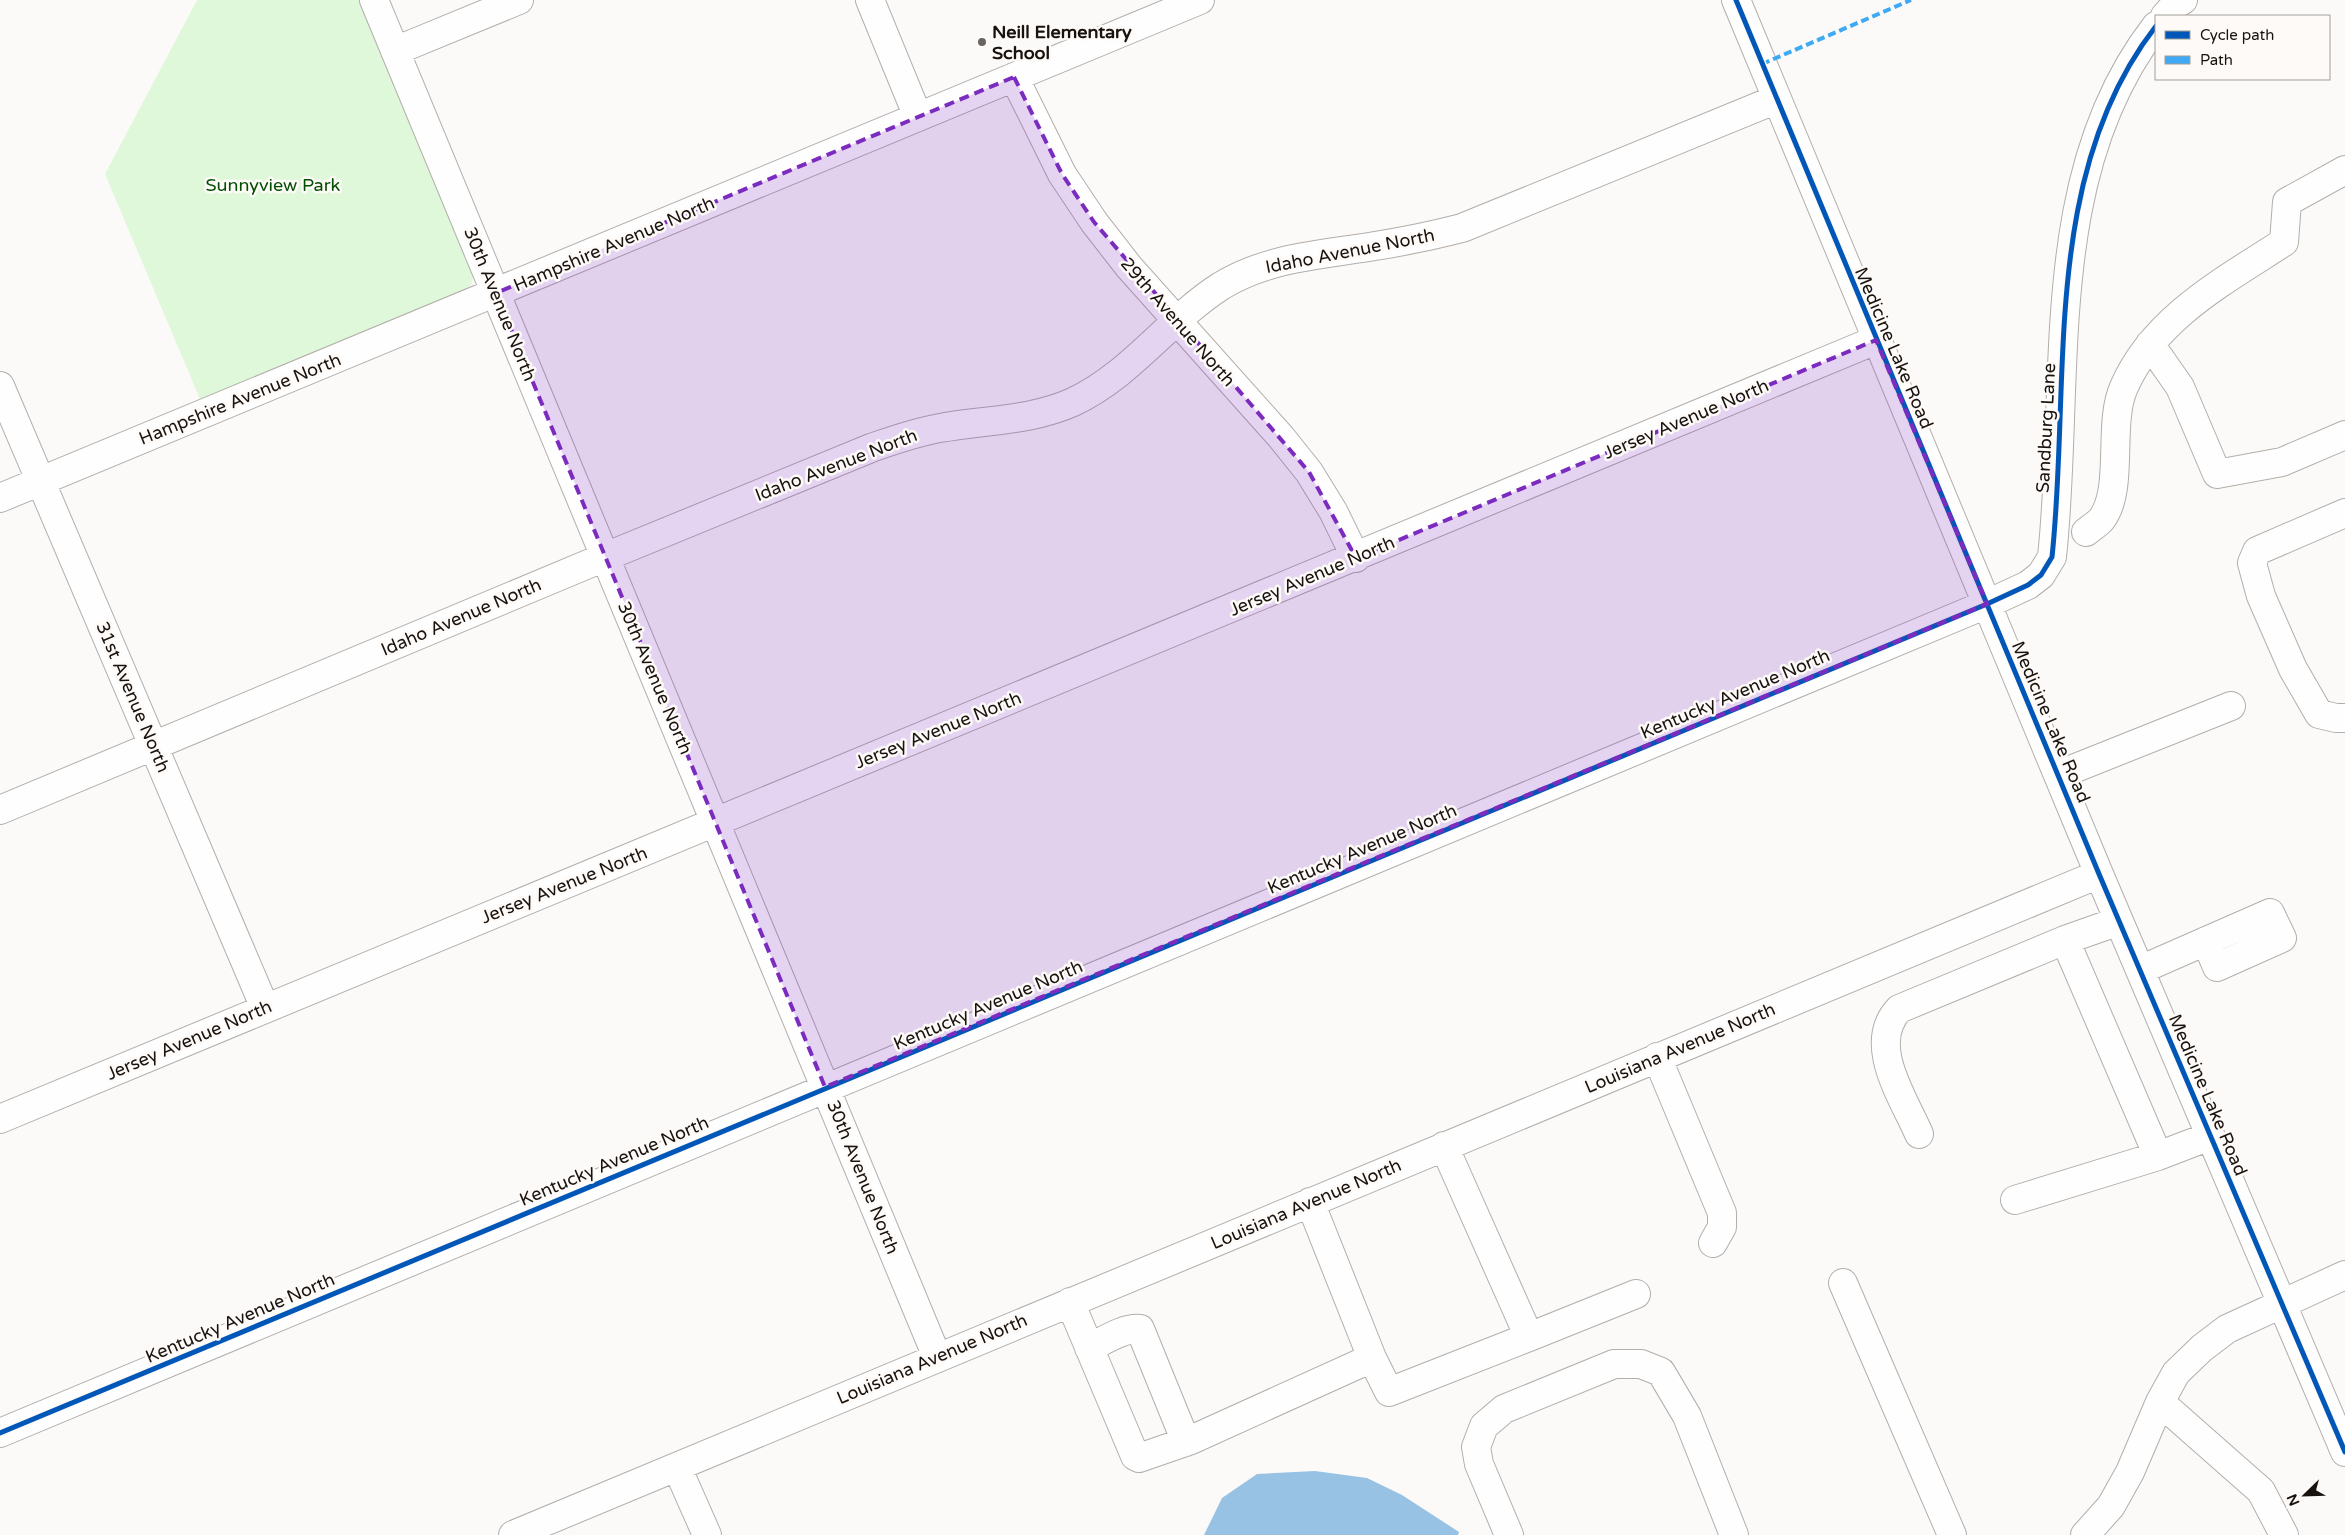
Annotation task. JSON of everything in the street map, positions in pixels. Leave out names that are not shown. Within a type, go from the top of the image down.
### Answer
[{"type":"street","name":"30th Avenue North","points":[[374,0],[937,1357]]},
{"type":"street","points":[[395,51],[519,0]]},
{"type":"street","points":[[870,0],[918,117]]},
{"type":"street","name":"Hampshire Avenue North","points":[[0,498],[1200,0]]},
{"type":"street","name":"Medicine Lake Road","points":[[1736,0],[2099,874],[2345,1452]]},
{"type":"street","points":[[2166,15],[2183,0]]},
{"type":"street","name":"Sandburg Lane","points":[[1987,604],[2028,584],[2041,575],[2052,557],[2069,255],[2080,194],[2096,137],[2110,101],[2155,28]]},
{"type":"street","name":"29th Avenue North","points":[[1014,77],[1062,174],[1073,190],[1129,267],[1281,437],[1309,472],[1333,511],[1356,558]]},
{"type":"street","name":"Idaho Avenue North","points":[[0,810],[605,557],[906,436],[940,428],[1048,411],[1072,402],[1115,377],[1200,302],[1222,286],[1251,271],[1281,260],[1416,240],[1462,228],[1777,99]]},
{"type":"street","points":[[2086,532],[2101,519],[2112,496],[2117,407],[2133,369],[2150,344],[2186,306],[2284,242],[2287,202],[2345,170]]},
{"type":"street","name":"Jersey Avenue North","points":[[0,1119],[1356,558],[1876,340]]},
{"type":"street","points":[[2150,344],[2180,387],[2217,474],[2282,462],[2345,435]]},
{"type":"street","name":"31st Avenue North","points":[[0,386],[265,1008]]},
{"type":"street","points":[[2345,512],[2257,551],[2252,563],[2261,596],[2293,669],[2319,714],[2345,718]]},
{"type":"street","name":"Kentucky Avenue North","points":[[0,1433],[1987,604]]},
{"type":"street","points":[[2058,775],[2231,706]]},
{"type":"street","name":"Louisiana Avenue North","points":[[513,1535],[2099,874]]},
{"type":"street","points":[[1919,1134],[1886,1059],[1885,1038],[1890,1018],[1899,1009],[2065,940],[2119,921]]},
{"type":"street","points":[[2065,940],[2158,1156]]},
{"type":"street","points":[[2140,970],[2206,941]]},
{"type":"street","points":[[1657,1057],[1722,1213],[1722,1227],[1713,1243]]},
{"type":"street","points":[[2015,1200],[2158,1156],[2210,1136]]},
{"type":"street","points":[[1444,1146],[1529,1337]]},
{"type":"street","points":[[1310,1202],[1372,1358],[1388,1392],[1636,1294]]},
{"type":"street","points":[[2085,1535],[2111,1506],[2125,1480],[2160,1402],[2176,1373],[2202,1348],[2227,1329],[2345,1275]]},
{"type":"street","points":[[1843,1283],[1952,1535]]},
{"type":"street","points":[[1070,1302],[1135,1456],[1139,1458],[1186,1442],[1372,1358]]},
{"type":"street","points":[[1089,1348],[1134,1328],[1140,1329],[1186,1442]]},
{"type":"street","points":[[1509,1535],[1478,1464],[1476,1447],[1484,1426],[1504,1410],[1614,1364],[1641,1364],[1661,1372],[1687,1416],[1734,1535]]},
{"type":"street","points":[[2160,1402],[2261,1490],[2284,1535]]},
{"type":"street","points":[[677,1466],[706,1535]]},
{"type":"highlighted area","points":[[1014,77],[1062,174],[1094,222],[1309,472],[1356,558],[1876,340],[1987,604],[825,1087],[496,293]]},
{"type":"green space","name":"Sunnyview Park","points":[[197,0],[359,0],[474,274],[471,285],[461,294],[200,399],[105,174]]},
{"type":"water","points":[[1315,1471],[1367,1478],[1402,1495],[1459,1532],[1458,1535],[1204,1535],[1222,1498],[1257,1474]]},
{"type":"marked path","points":[[1762,64],[1911,0]]},
{"type":"cycle path","points":[[1736,0],[2099,874],[2345,1452]]},
{"type":"cycle path","points":[[0,1433],[1987,604],[2028,585],[2041,575],[2052,557],[2068,281],[2077,213],[2093,147],[2119,84],[2155,28]]},
{"type":"place","name":"Neill Elementary School","points":[[982,42]]}]
